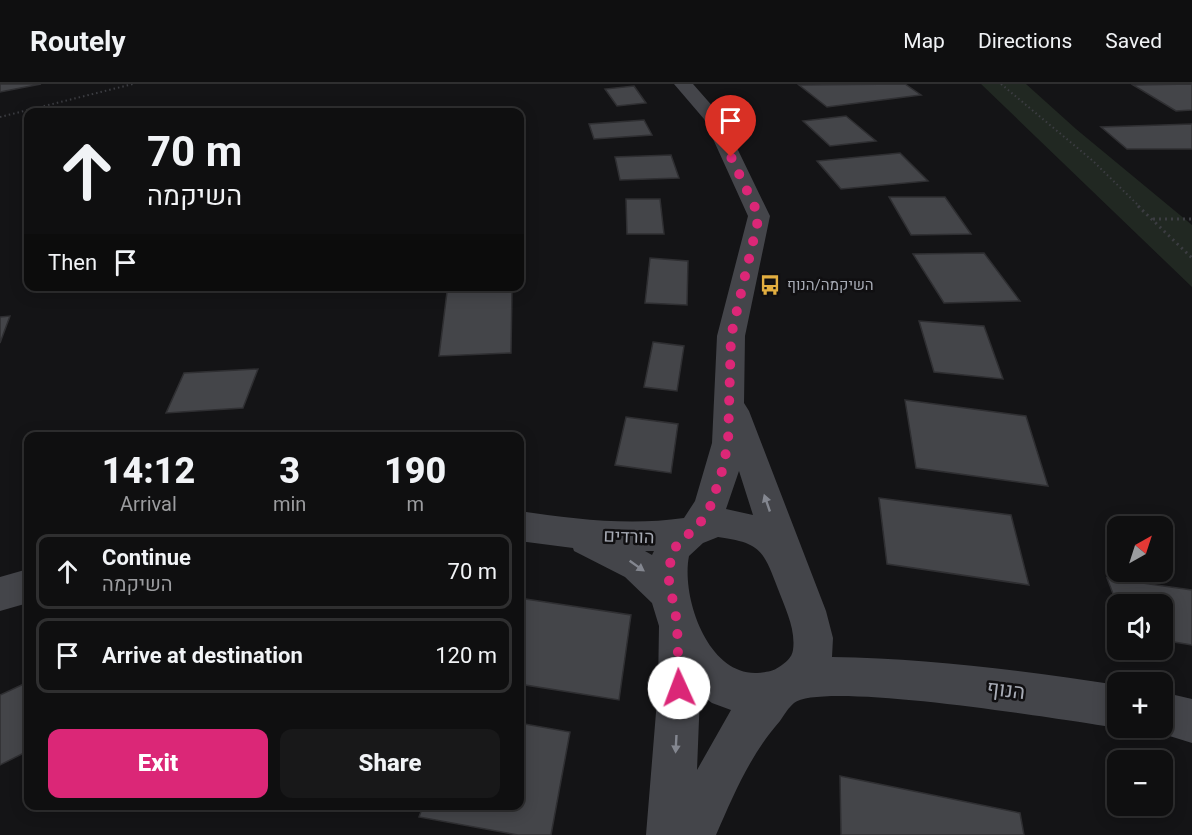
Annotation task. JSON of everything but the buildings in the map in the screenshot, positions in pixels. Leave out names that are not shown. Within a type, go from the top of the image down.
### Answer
[{"type":"street","points":[[683,84],[712,117],[759,216],[731,336],[728,443],[711,505],[695,530]]},
{"type":"street","points":[[691,835],[718,776],[745,727],[812,660],[814,640],[810,621],[730,401]]},
{"type":"street","points":[[670,835],[679,688],[674,608],[669,581],[671,553],[682,539],[695,530],[718,522],[740,525],[758,532],[774,542],[786,558]]},
{"type":"street","name":"הורדים","points":[[524,527],[633,537],[663,537],[695,530]]},
{"type":"street","name":"הורדים","points":[[566,532],[600,545],[638,566],[674,608]]},
{"type":"street","points":[[0,594],[24,587]]},
{"type":"street","points":[[674,608],[695,660],[710,678],[733,692],[753,696],[790,684]]},
{"type":"street","name":"הנוף","points":[[810,621],[837,652],[864,669],[894,678]]},
{"type":"street","name":"הנוף","points":[[790,684],[894,678],[1031,693],[1107,705]]},
{"type":"street","points":[[1173,717],[1192,722]]},
{"type":"path","points":[[36,108],[133,84]]},
{"type":"path","points":[[1001,84],[1093,161],[1192,258]]},
{"type":"path","points":[[0,117],[24,111]]},
{"type":"path","points":[[1152,219],[1192,219]]},
{"type":"shaded area","points":[[981,84],[1026,84],[1076,129],[1192,225],[1192,287]]},
{"type":"place","name":"השיקמה/הנוף","points":[[770,285]]},
{"type":"route","points":[[679,688],[677,622],[672,607],[669,581],[671,553],[682,539],[697,528],[711,505],[722,471],[728,443],[731,336],[759,216],[731,157]]}]
